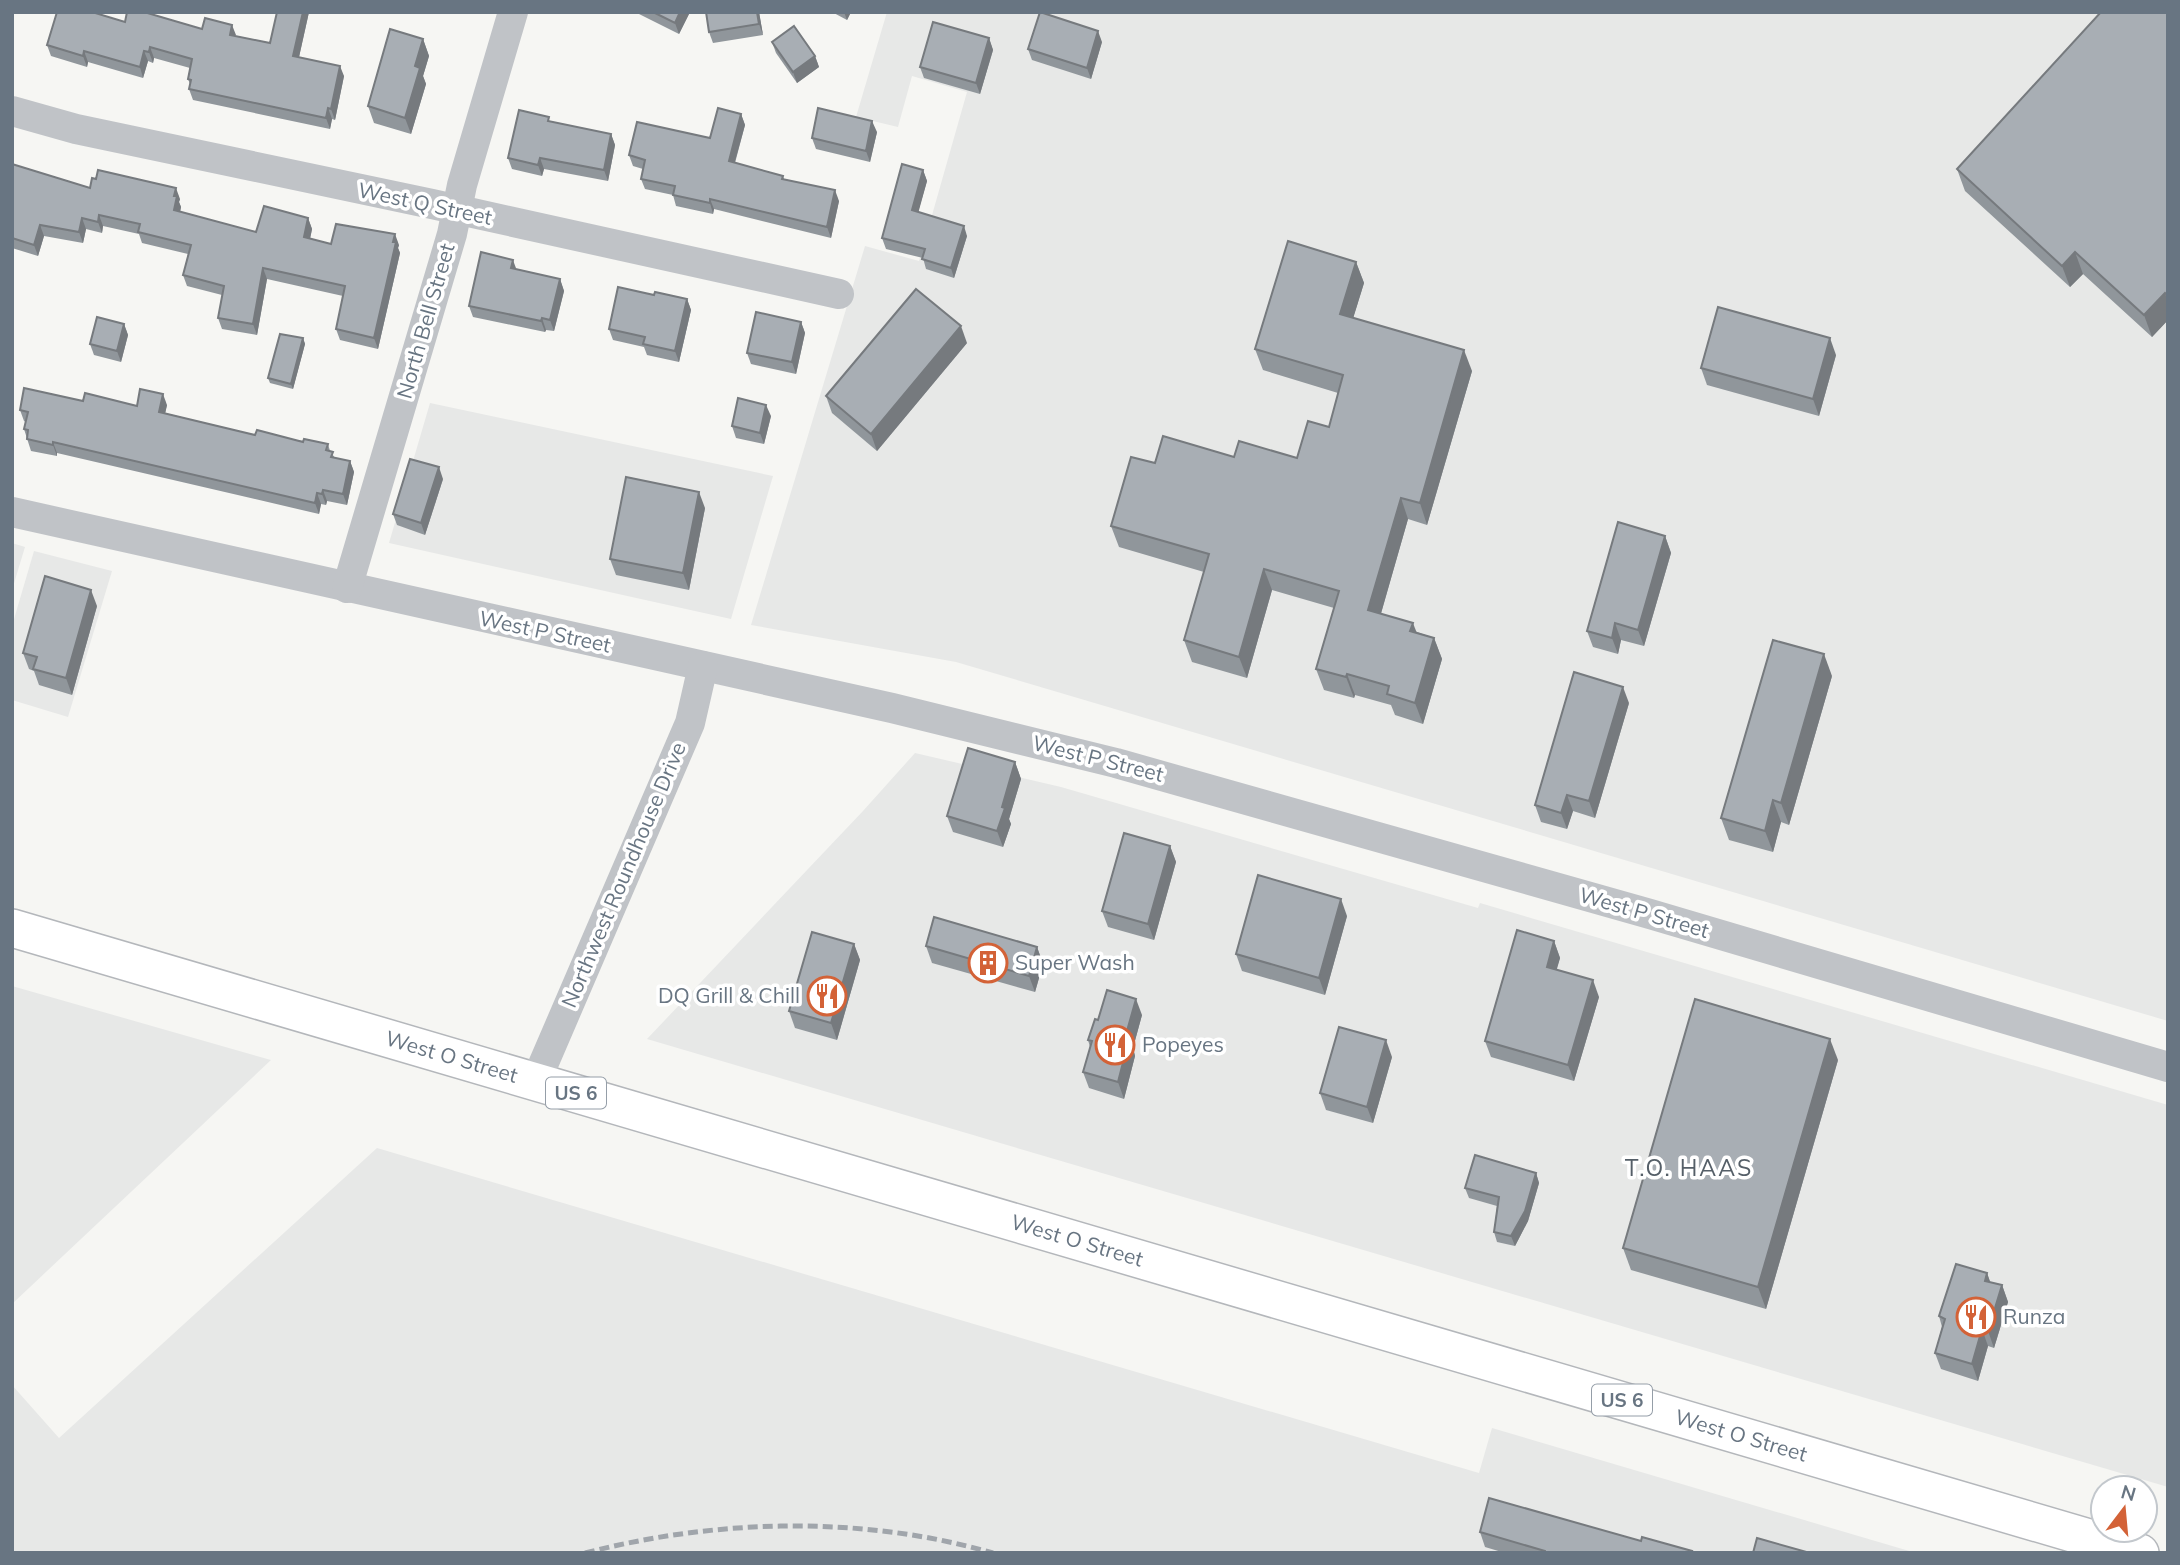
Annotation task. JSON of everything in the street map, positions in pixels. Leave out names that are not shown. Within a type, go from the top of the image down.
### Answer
[{"type":"main road","name":"West O Street","points":[[12,929],[2140,1553]]},
{"type":"street","name":"North Bell Street","points":[[347,588],[513,12]]},
{"type":"street","name":"West Q Street","points":[[12,111],[76,130],[839,294]]},
{"type":"street","name":"West P Street","points":[[12,512],[892,708],[1116,762],[1624,907],[2168,1067]]},
{"type":"street","name":"Northwest Roundhouse Drive","points":[[536,1081],[690,723],[703,666]]},
{"type":"shaded area","points":[[887,12],[2168,12],[2168,1021],[956,662],[751,625],[865,246],[919,261],[967,92],[912,76],[898,127],[856,117]]},
{"type":"shaded area","points":[[430,403],[773,476],[731,619],[389,543]]},
{"type":"shaded area","points":[[12,543],[25,547],[12,590]]},
{"type":"shaded area","points":[[34,551],[112,571],[68,717],[12,700],[12,626]]},
{"type":"shaded area","points":[[915,753],[1061,787],[1478,908],[1480,903],[2168,1105],[2168,1487],[2159,1484],[2159,1474],[2124,1474],[647,1039]]},
{"type":"shaded area","points":[[12,986],[271,1060],[12,1304]]},
{"type":"shaded area","points":[[377,1148],[1479,1473],[1492,1428],[1916,1553],[12,1553],[12,1385],[59,1438]]},
{"type":"building","points":[[57,12],[92,12],[125,22],[127,12],[144,12],[202,29],[205,18],[232,25],[230,35],[270,43],[277,12],[303,12],[293,56],[340,66],[331,109],[328,108],[326,118],[189,89],[192,59],[150,47],[149,52],[144,51],[140,67],[84,51],[83,56],[47,45]]},
{"type":"building","points":[[653,12],[680,12],[675,23]]},
{"type":"building","points":[[706,12],[757,12],[759,24],[709,32]]},
{"type":"building","points":[[1040,12],[1098,31],[1087,68],[1028,49]]},
{"type":"building","points":[[2101,12],[2168,12],[2168,296],[2165,293],[2144,315],[2075,252],[2062,266],[1957,169]]},
{"type":"building","points":[[933,22],[989,38],[976,83],[920,67]]},
{"type":"building","points":[[794,26],[815,56],[793,72],[772,42]]},
{"type":"building","points":[[390,29],[423,39],[415,66],[420,68],[405,118],[368,106]]},
{"type":"building","points":[[718,108],[741,114],[729,161],[783,176],[782,179],[835,190],[827,227],[710,199],[710,203],[673,195],[675,186],[641,179],[645,160],[629,155],[637,122],[710,138]]},
{"type":"building","points":[[818,108],[872,121],[866,151],[812,138]]},
{"type":"building","points":[[519,110],[549,117],[548,121],[611,134],[604,170],[540,158],[538,165],[508,158]]},
{"type":"building","points":[[12,164],[90,188],[92,178],[96,179],[98,170],[176,188],[174,210],[256,232],[264,206],[308,218],[304,237],[331,244],[336,224],[395,234],[393,242],[396,242],[374,338],[336,329],[345,286],[263,268],[253,324],[218,318],[224,286],[183,275],[191,245],[138,232],[140,224],[99,215],[98,222],[82,218],[79,232],[40,225],[34,245],[12,238]]},
{"type":"building","points":[[902,164],[923,170],[912,210],[964,226],[951,268],[922,259],[925,249],[882,238]]},
{"type":"building","points":[[1288,241],[1356,262],[1340,314],[1464,350],[1420,503],[1401,498],[1368,610],[1413,623],[1410,631],[1434,638],[1415,703],[1387,694],[1389,686],[1347,674],[1346,677],[1316,669],[1339,591],[1264,569],[1239,657],[1184,640],[1209,554],[1111,526],[1131,457],[1155,463],[1163,436],[1234,457],[1239,441],[1297,458],[1308,421],[1329,427],[1343,375],[1255,349]]},
{"type":"building","points":[[481,252],[513,260],[511,268],[560,279],[550,320],[542,318],[541,321],[469,306]]},
{"type":"building","points":[[618,287],[687,299],[675,351],[643,344],[645,337],[609,329]]},
{"type":"building","points":[[916,289],[961,326],[871,434],[826,396]]},
{"type":"building","points":[[1718,307],[1830,338],[1813,399],[1701,368]]},
{"type":"building","points":[[756,312],[801,322],[792,362],[747,353]]},
{"type":"building","points":[[97,317],[124,324],[117,351],[90,344]]},
{"type":"building","points":[[280,334],[303,338],[291,384],[268,378]]},
{"type":"building","points":[[24,388],[83,401],[85,393],[137,406],[140,389],[163,394],[159,412],[255,435],[257,430],[303,442],[304,439],[328,444],[326,450],[333,452],[331,457],[350,461],[343,494],[323,490],[322,494],[317,493],[315,503],[53,442],[53,445],[27,439],[28,430],[24,429],[28,412],[20,410]]},
{"type":"building","points":[[738,398],[766,405],[760,433],[732,426]]},
{"type":"building","points":[[410,459],[439,467],[421,523],[393,514]]},
{"type":"building","points":[[626,477],[699,492],[683,573],[610,559]]},
{"type":"building","points":[[1618,522],[1665,536],[1638,630],[1615,623],[1612,638],[1587,631]]},
{"type":"building","points":[[45,576],[91,590],[66,678],[33,669],[37,657],[23,653]]},
{"type":"building","points":[[1773,640],[1824,654],[1781,803],[1773,800],[1765,831],[1721,818]]},
{"type":"building","points":[[1574,672],[1623,687],[1589,801],[1567,795],[1561,813],[1535,805]]},
{"type":"building","points":[[968,748],[1015,762],[997,831],[947,816]]},
{"type":"building","points":[[1124,833],[1170,846],[1148,924],[1102,911]]},
{"type":"building","points":[[1258,875],[1341,899],[1319,978],[1236,954]]},
{"type":"building","points":[[934,917],[1037,947],[1029,976],[926,946]]},
{"type":"building","points":[[1517,930],[1554,941],[1547,967],[1593,980],[1568,1065],[1485,1041]]},
{"type":"building","name":"DQ Grill & Chill","points":[[812,932],[854,944],[831,1023],[789,1011]]},
{"type":"building","points":[[1107,990],[1136,999],[1125,1038],[1129,1039],[1118,1082],[1083,1072],[1092,1041],[1088,1040],[1095,1019],[1098,1020]]},
{"type":"building","points":[[1695,999],[1830,1039],[1758,1287],[1623,1248]]},
{"type":"building","points":[[1339,1027],[1386,1040],[1367,1107],[1320,1093]]},
{"type":"building","points":[[1475,1155],[1536,1173],[1525,1211],[1511,1236],[1494,1232],[1499,1197],[1465,1188]]},
{"type":"building","name":"Runza","points":[[1956,1264],[1987,1273],[1985,1281],[2002,1285],[1988,1331],[1982,1329],[1972,1364],[1935,1353],[1945,1319],[1939,1316]]},
{"type":"building","points":[[1489,1498],[1641,1541],[1642,1537],[1692,1551],[1545,1553],[1480,1532]]},
{"type":"building","points":[[1757,1538],[1810,1553],[1753,1553]]},
{"type":"railway","points":[[585,1553],[686,1533],[789,1526],[892,1532],[993,1553]]},
{"type":"place","name":"Super Wash","points":[[988,963]]},
{"type":"place","name":"DQ Grill & Chill","points":[[827,996]]},
{"type":"place","name":"Popeyes","points":[[1115,1045]]},
{"type":"place","name":"Runza","points":[[1976,1317]]},
{"type":"district","name":"T.O. HAAS","points":[[1689,1168]]}]
